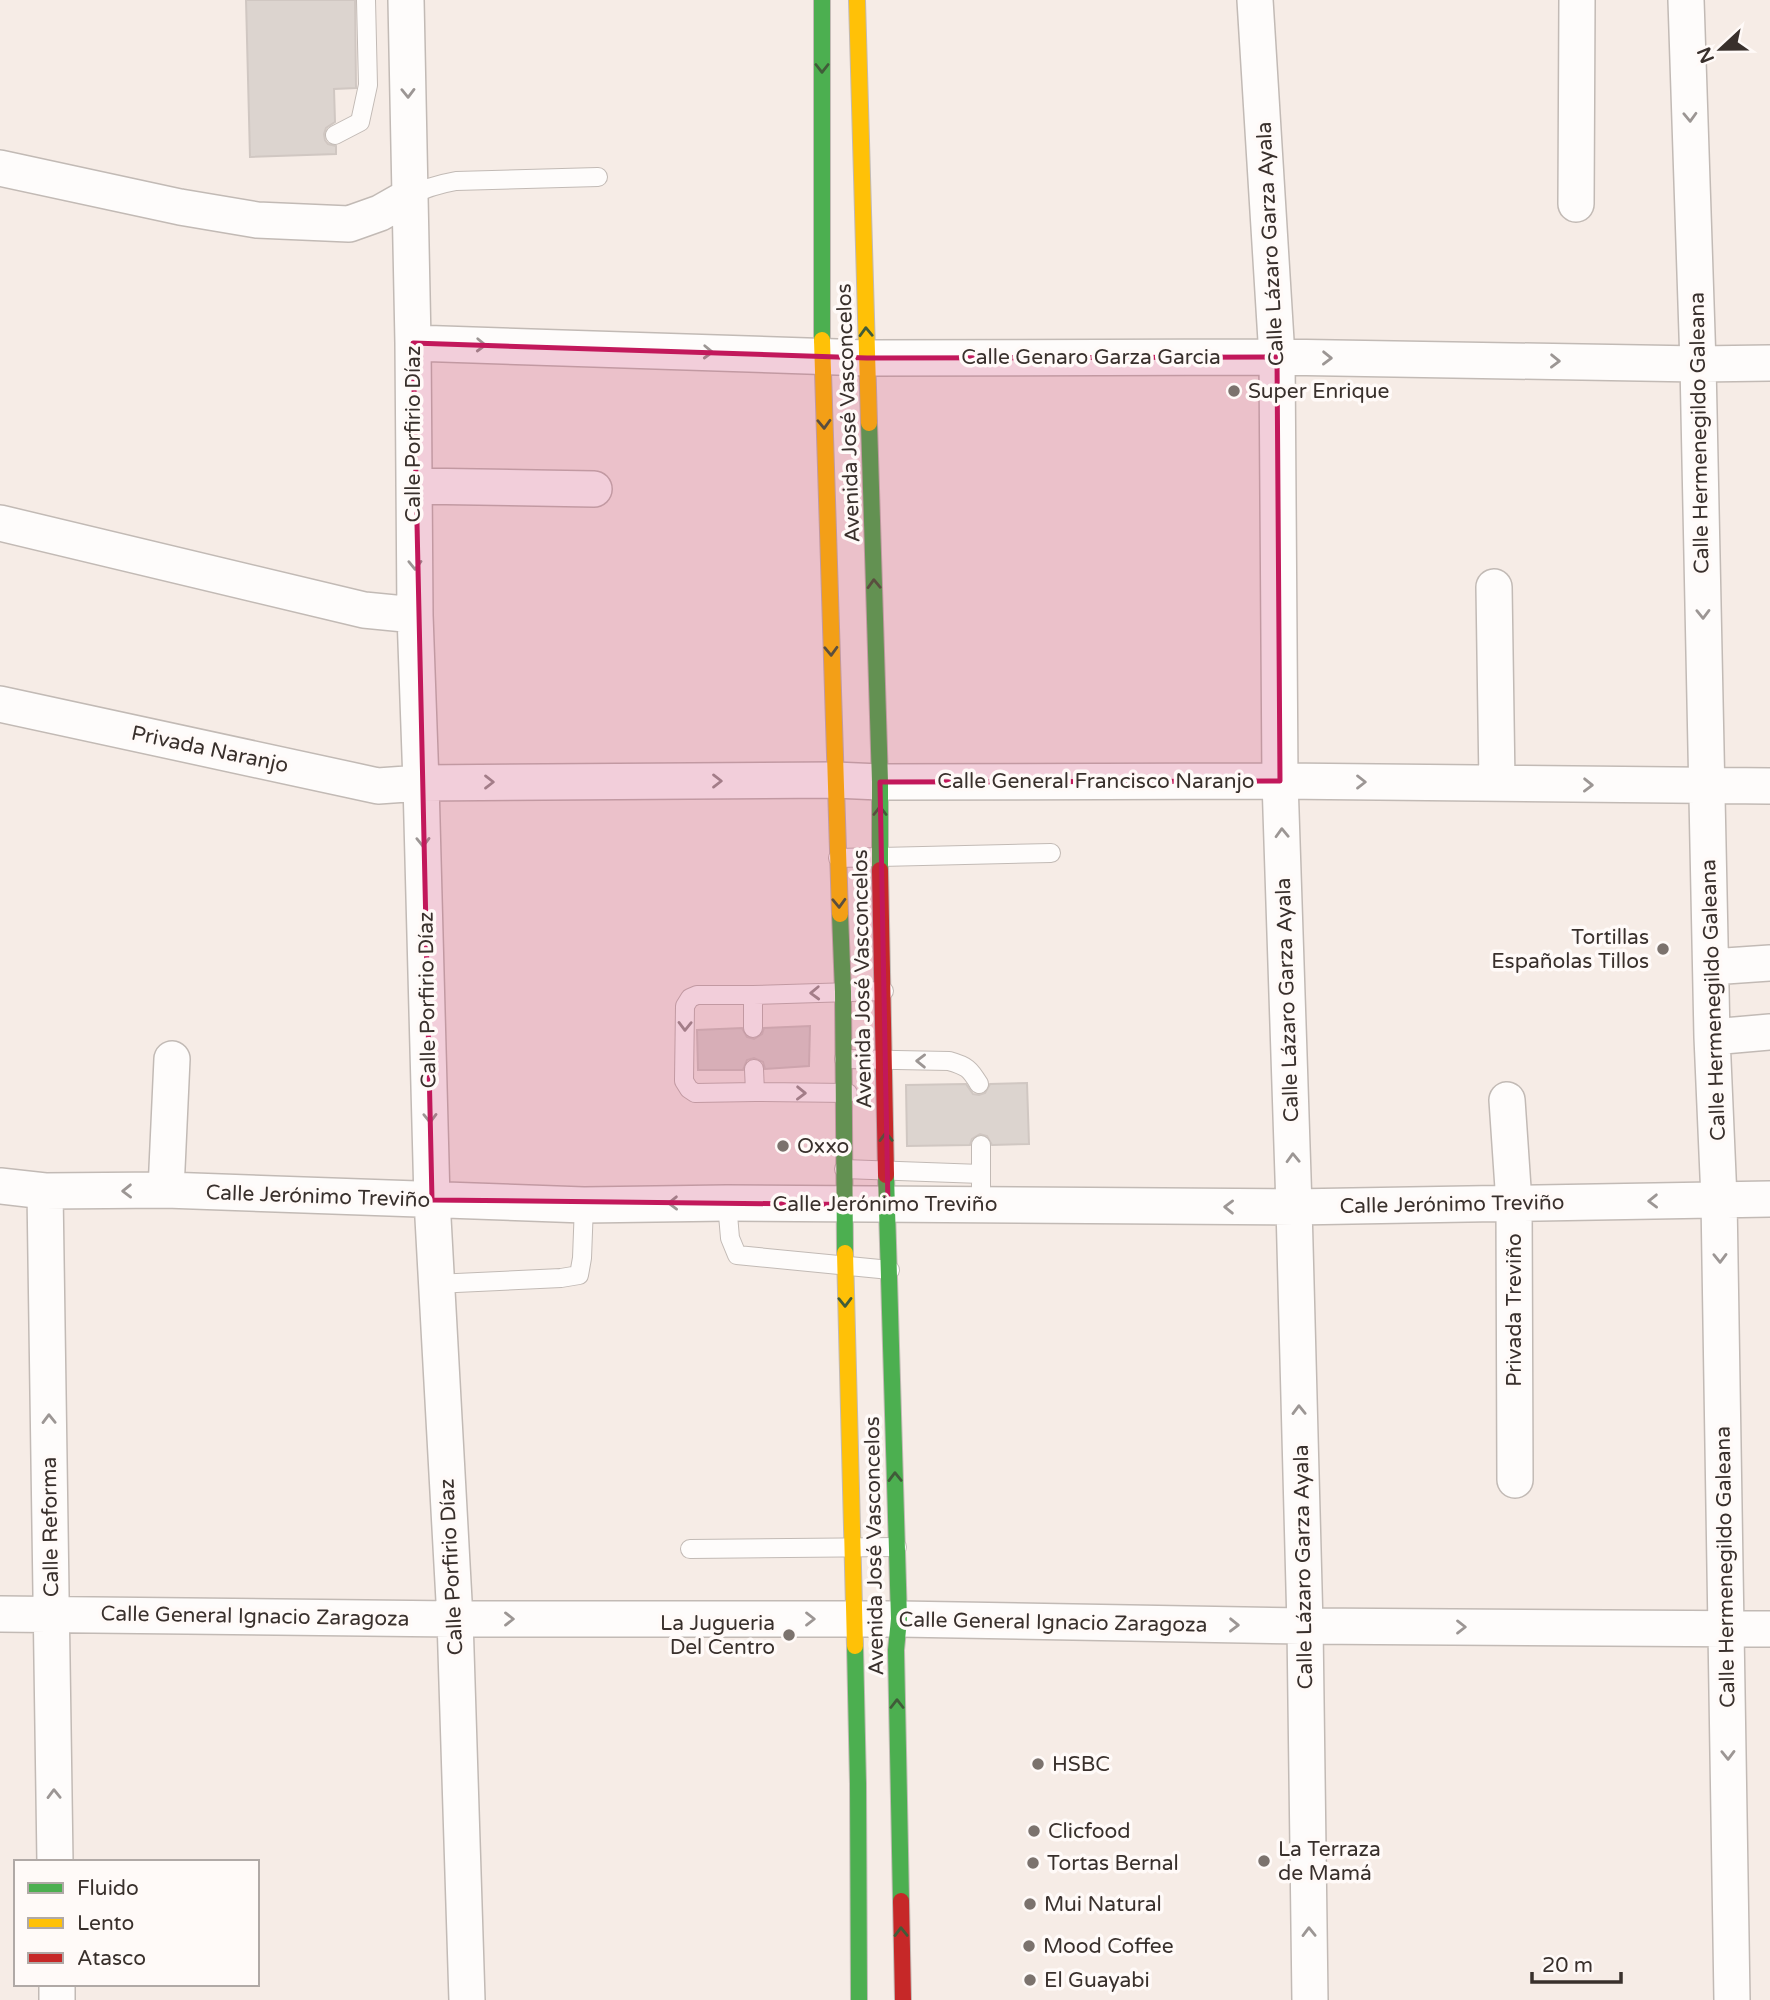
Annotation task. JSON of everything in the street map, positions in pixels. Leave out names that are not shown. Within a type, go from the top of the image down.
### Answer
[{"type":"main road","name":"Avenida José Vasconcelos","points":[[822,0],[822,356],[843,992],[845,1267],[858,1784],[859,2000]]},
{"type":"main road","name":"Avenida José Vasconcelos","points":[[857,0],[880,782],[886,1170],[899,1619],[896,1650],[902,2000]]},
{"type":"street","name":"Calle Porfirio Díaz","points":[[406,0],[415,615],[432,1200],[454,1619],[467,2000]]},
{"type":"street","name":"Calle Lázaro Garza Ayala","points":[[1255,0],[1278,357],[1280,781],[1305,1626],[1310,2000]]},
{"type":"street","points":[[1576,204],[1577,0]]},
{"type":"street","name":"Calle Hermenegildo Galeana","points":[[1686,0],[1698,363],[1712,1037],[1719,1199],[1732,2000]]},
{"type":"street","points":[[0,168],[180,207],[269,220],[349,224],[380,213],[410,196]]},
{"type":"street","name":"Calle Genaro Garza Garcia","points":[[413,342],[867,358],[1278,357],[1770,363]]},
{"type":"street","points":[[414,486],[594,489]]},
{"type":"street","points":[[0,523],[364,610],[415,615]]},
{"type":"street","points":[[1494,587],[1497,783]]},
{"type":"street","name":"Privada Naranjo","points":[[0,704],[378,786],[421,783]]},
{"type":"street","name":"Calle General Francisco Naranjo","points":[[421,783],[835,780],[1770,786]]},
{"type":"street","points":[[1711,967],[1770,963]]},
{"type":"street","points":[[1712,1037],[1770,1032]]},
{"type":"street","points":[[166,1190],[173,1059]]},
{"type":"street","name":"Privada Treviño","points":[[1507,1100],[1514,1203],[1515,1480]]},
{"type":"street","name":"Calle Jerónimo Treviño","points":[[0,1186],[46,1191],[166,1190],[584,1205],[888,1205],[981,1189],[1294,1207],[1770,1199]]},
{"type":"street","name":"Calle Reforma","points":[[46,1191],[55,1860]]},
{"type":"street","name":"Calle General Ignacio Zaragoza","points":[[0,1614],[454,1619],[899,1619],[1305,1626],[1770,1629]]},
{"type":"lane","points":[[335,135],[360,122],[369,85],[366,0]]},
{"type":"lane","points":[[368,46],[407,46]]},
{"type":"lane","points":[[410,196],[422,189],[456,181],[597,177]]},
{"type":"lane","points":[[838,858],[1051,853]]},
{"type":"lane","points":[[884,991],[697,995],[690,998],[685,1006],[684,1081],[695,1093],[885,1093]]},
{"type":"lane","points":[[753,995],[753,1028]]},
{"type":"lane","points":[[844,1059],[949,1061],[964,1065],[979,1084]]},
{"type":"lane","points":[[754,1069],[755,1092]]},
{"type":"lane","points":[[844,1169],[886,1170],[981,1189],[981,1145]]},
{"type":"lane","points":[[727,1203],[730,1238],[737,1255],[890,1270]]},
{"type":"lane","points":[[435,1284],[579,1275],[584,1205]]},
{"type":"lane","points":[[690,1549],[897,1547]]},
{"type":"highlighted area","points":[[413,343],[867,358],[1277,357],[1280,781],[880,782],[888,1205],[432,1200]]},
{"type":"building","points":[[246,0],[355,0],[356,88],[334,89],[335,122],[326,128],[324,134],[328,144],[336,146],[336,154],[250,157]]},
{"type":"building","points":[[810,1026],[809,1066],[765,1069],[763,1062],[754,1058],[747,1060],[743,1070],[698,1070],[697,1030],[742,1028],[747,1037],[754,1039],[762,1034],[764,1028]]},
{"type":"building","points":[[1027,1083],[1029,1144],[992,1145],[987,1136],[980,1134],[972,1139],[970,1145],[907,1146],[906,1085],[966,1084],[973,1094],[979,1095],[985,1093],[990,1084]]},
{"type":"traffic: fast","points":[[822,0],[822,340]]},
{"type":"traffic: fast","points":[[869,423],[880,782],[880,870]]},
{"type":"traffic: fast","points":[[840,914],[845,1253]]},
{"type":"traffic: fast","points":[[886,1175],[899,1619],[896,1650],[901,1901]]},
{"type":"traffic: fast","points":[[855,1646],[859,2000]]},
{"type":"traffic: slow","points":[[857,0],[869,423]]},
{"type":"traffic: slow","points":[[822,340],[840,914]]},
{"type":"traffic: slow","points":[[845,1253],[855,1646]]},
{"type":"traffic: jam","points":[[880,870],[886,1175]]},
{"type":"traffic: jam","points":[[901,1901],[903,2000]]},
{"type":"place","name":"Super Enrique","points":[[1234,391]]},
{"type":"place","name":"Tortillas Españolas Tillos","points":[[1663,949]]},
{"type":"place","name":"Oxxo","points":[[783,1146]]},
{"type":"place","name":"La Jugueria Del Centro","points":[[789,1635]]},
{"type":"place","name":"HSBC","points":[[1038,1764]]},
{"type":"place","name":"Clicfood","points":[[1034,1831]]},
{"type":"place","name":"La Terraza de Mamá","points":[[1264,1861]]},
{"type":"place","name":"Tortas Bernal","points":[[1033,1863]]},
{"type":"place","name":"Mui Natural","points":[[1030,1904]]},
{"type":"place","name":"Mood Coffee","points":[[1029,1946]]},
{"type":"place","name":"El Guayabi","points":[[1030,1980]]}]
